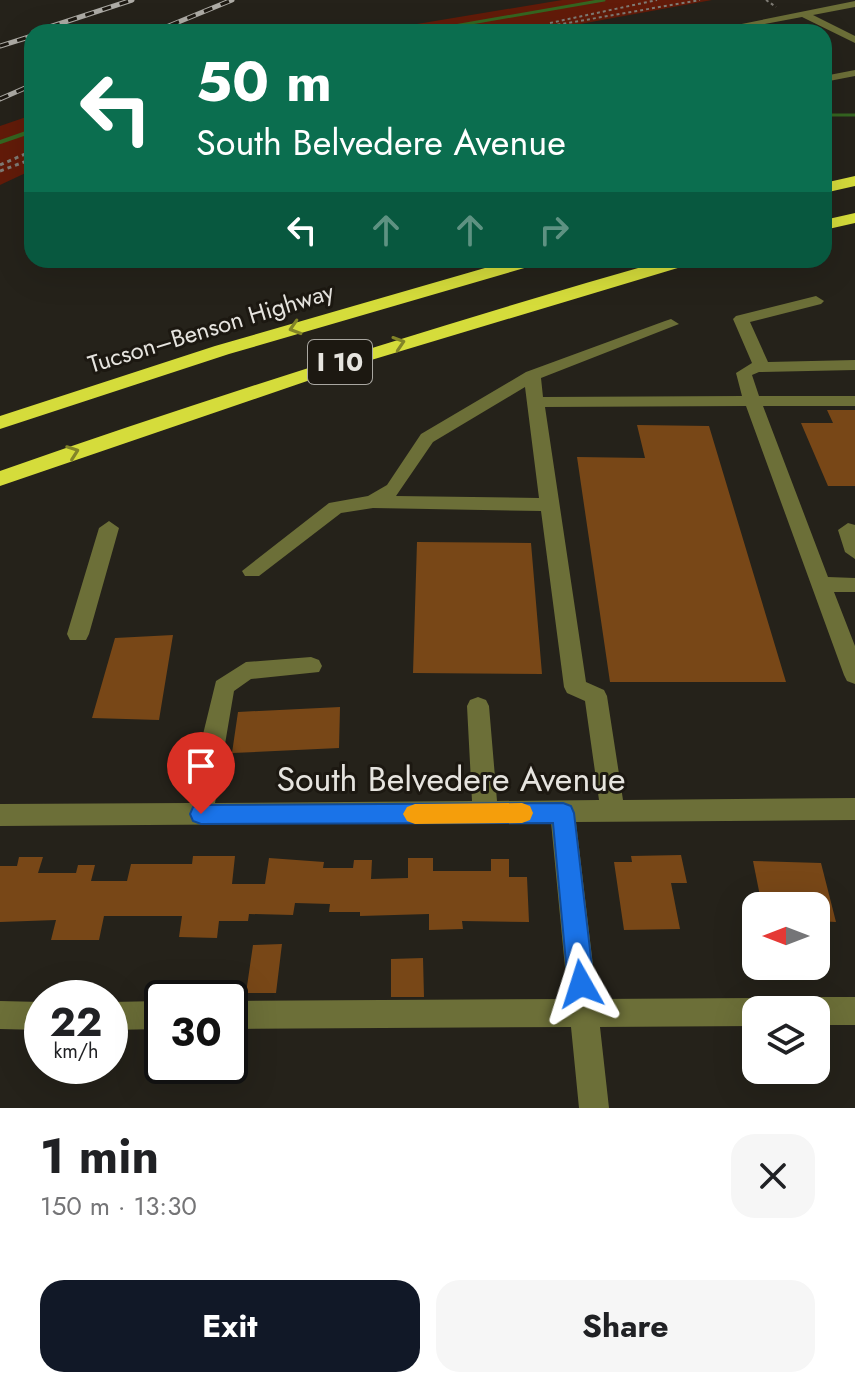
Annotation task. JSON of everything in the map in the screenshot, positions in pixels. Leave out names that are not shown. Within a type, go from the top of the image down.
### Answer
[{"type":"highway","points":[[832,186],[855,181]]},
{"type":"highway","points":[[832,223],[855,218]]},
{"type":"highway","name":"Tucson–Benson Highway","points":[[0,423],[222,350],[504,268]]},
{"type":"highway","name":"I 10","points":[[0,479],[339,362],[658,268]]},
{"type":"street","points":[[747,24],[855,4]]},
{"type":"street","points":[[802,13],[824,24]]},
{"type":"street","points":[[832,28],[855,40]]},
{"type":"street","points":[[832,77],[855,73]]},
{"type":"street","points":[[762,366],[741,319],[816,301]]},
{"type":"street","points":[[373,502],[394,489],[427,438],[532,376],[671,324]]},
{"type":"street","points":[[855,365],[762,366],[744,373],[751,401],[855,675]]},
{"type":"street","points":[[532,376],[575,687],[596,696],[613,813]]},
{"type":"street","points":[[536,402],[855,401]]},
{"type":"street","points":[[252,571],[336,507],[373,502],[551,505]]},
{"type":"street","points":[[78,634],[109,528]]},
{"type":"street","points":[[848,530],[855,552]]},
{"type":"street","points":[[820,584],[855,585]]},
{"type":"street","points":[[201,814],[224,687],[246,671],[311,666]]},
{"type":"street","points":[[478,706],[485,813]]},
{"type":"street","name":"South Belvedere Avenue","points":[[2,817],[855,809]]},
{"type":"street","points":[[563,813],[594,1108]]},
{"type":"street","points":[[830,1011],[855,1011]]},
{"type":"street","points":[[248,1015],[742,1012]]},
{"type":"street","points":[[0,1015],[24,1016]]},
{"type":"path","points":[[540,24],[657,0]]},
{"type":"path","points":[[562,24],[700,0]]},
{"type":"path","points":[[0,165],[24,154]]},
{"type":"path","points":[[0,171],[24,162]]},
{"type":"shaded area","points":[[562,0],[712,0],[580,24],[417,24]]},
{"type":"shaded area","points":[[24,118],[24,174],[0,185],[0,126]]},
{"type":"building","points":[[827,410],[855,410],[855,486],[828,486],[801,423],[833,423]]},
{"type":"building","points":[[637,425],[709,426],[786,682],[610,682],[577,457],[645,458]]},
{"type":"building","points":[[417,542],[531,543],[542,674],[413,673]]},
{"type":"building","points":[[173,635],[159,720],[92,718],[115,638]]},
{"type":"building","points":[[340,707],[339,748],[232,753],[238,712]]},
{"type":"building","points":[[681,855],[687,883],[671,883],[680,929],[624,930],[614,862],[632,862],[631,856]]},
{"type":"building","points":[[193,856],[235,856],[232,884],[265,884],[269,858],[324,862],[323,868],[353,868],[354,860],[372,860],[371,879],[408,878],[408,858],[433,858],[433,871],[491,871],[491,859],[509,859],[509,877],[527,877],[529,922],[462,921],[463,929],[429,930],[429,914],[360,916],[360,912],[329,912],[330,904],[295,903],[293,915],[249,914],[248,921],[219,921],[217,938],[179,937],[182,916],[104,916],[99,940],[51,940],[56,920],[0,922],[0,866],[17,866],[19,857],[43,857],[38,873],[76,873],[78,865],[95,865],[91,881],[127,881],[131,864],[192,864]]},
{"type":"building","points":[[753,861],[821,863],[828,892],[759,892]]},
{"type":"building","points":[[830,898],[836,922],[830,922]]},
{"type":"building","points":[[282,944],[276,993],[248,993],[253,945]]},
{"type":"building","points":[[423,958],[424,997],[391,997],[391,959]]},
{"type":"waterway","points":[[466,24],[604,0]]},
{"type":"waterway","points":[[832,115],[855,115]]},
{"type":"waterway","points":[[0,142],[24,134]]},
{"type":"railway","points":[[58,24],[132,0]]},
{"type":"railway","points":[[174,24],[232,0]]},
{"type":"railway","points":[[0,46],[24,38]]},
{"type":"railway","points":[[0,99],[24,88]]},
{"type":"slow traffic","points":[[415,814],[522,813]]},
{"type":"route","points":[[201,814],[563,813],[581,984]]}]
